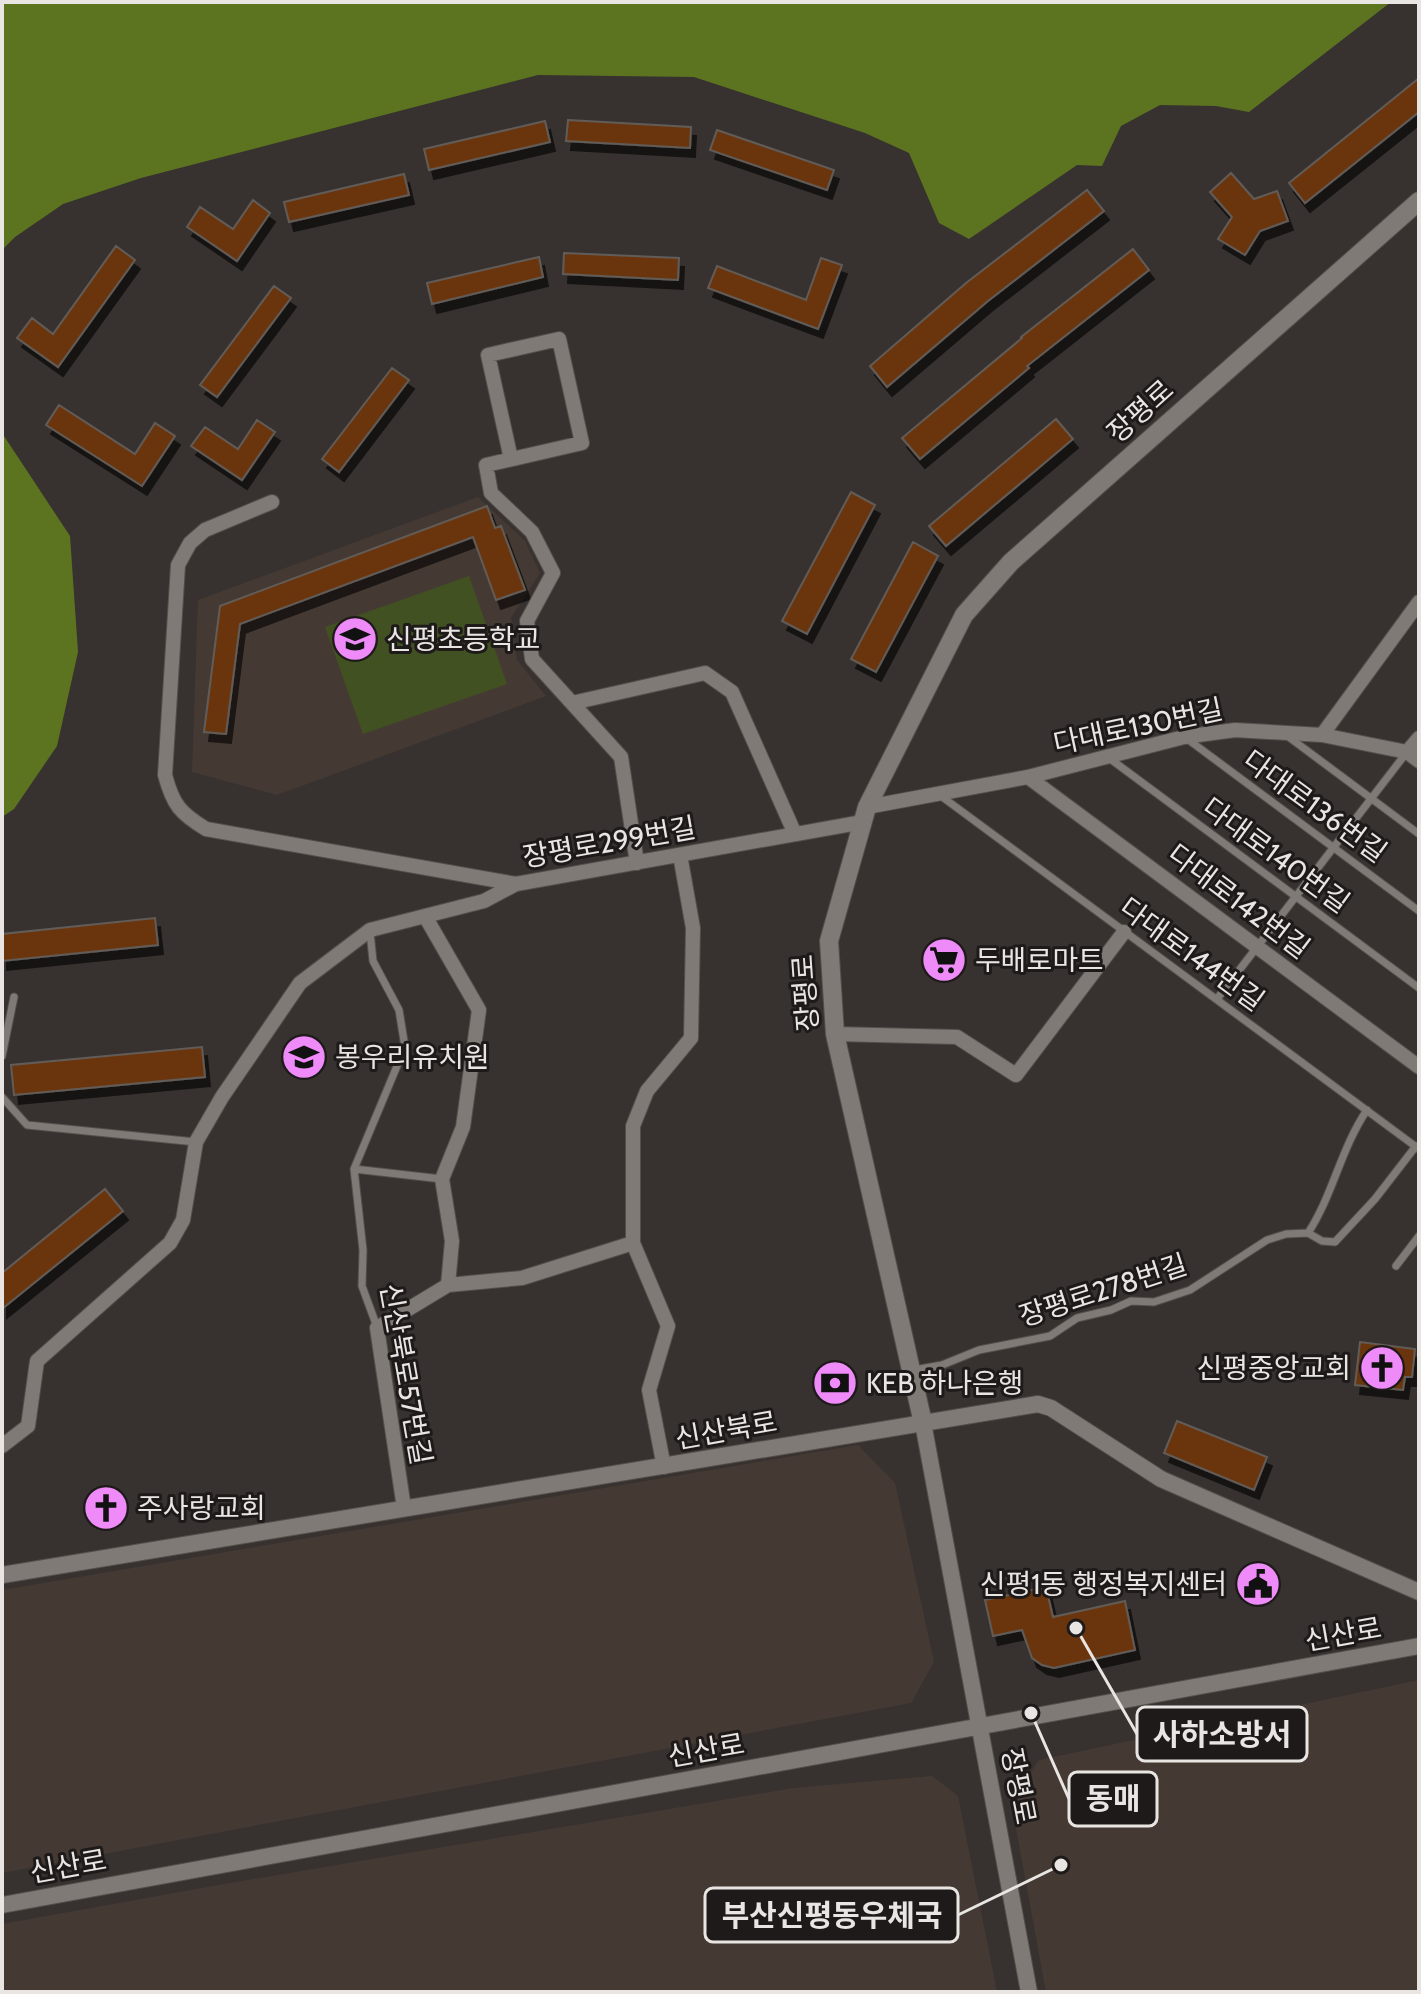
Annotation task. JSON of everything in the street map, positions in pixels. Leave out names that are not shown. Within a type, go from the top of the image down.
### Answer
[{"type":"main road","name":"장평로","points":[[923,1423],[835,1034],[829,941],[865,814],[964,615],[1011,562],[1419,201]]},
{"type":"street","points":[[511,459],[488,355],[559,339],[582,443],[486,465],[491,493],[532,532],[553,573],[527,621],[532,659],[621,757],[637,863]]},
{"type":"street","points":[[272,502],[205,530],[190,543],[178,565],[165,775],[172,798],[184,815],[206,829],[516,884]]},
{"type":"street","points":[[1322,735],[1419,602]]},
{"type":"street","points":[[572,703],[705,673],[732,692],[795,834]]},
{"type":"street","name":"다대로130번길","points":[[865,814],[1184,737],[1235,730],[1322,735],[1413,757]]},
{"type":"street","points":[[1413,757],[1419,738]]},
{"type":"street","name":"다대로142번길","points":[[1028,777],[1419,1067]]},
{"type":"street","name":"장평로299번길","points":[[370,930],[484,901],[516,884],[795,834],[865,814]]},
{"type":"street","points":[[664,1467],[649,1390],[668,1326],[633,1243],[633,1126],[647,1091],[691,1038],[693,928],[680,855]]},
{"type":"street","points":[[425,916],[479,1010],[463,1127],[442,1179],[452,1241],[448,1285]]},
{"type":"street","points":[[2,1446],[28,1426],[37,1361],[170,1243],[183,1220],[196,1142],[222,1097],[300,983],[370,930]]},
{"type":"street","points":[[835,1034],[957,1037],[1016,1075],[1124,932]]},
{"type":"street","points":[[377,1328],[448,1285],[522,1278],[633,1243]]},
{"type":"street","name":"신산북로57번길","points":[[377,1328],[404,1508]]},
{"type":"street","name":"신산북로","points":[[3,1573],[1038,1404],[1051,1408],[1161,1479],[1419,1592]]},
{"type":"street","name":"장평로","points":[[923,1423],[1029,1992]]},
{"type":"street","name":"신산로","points":[[2,1905],[1419,1646]]},
{"type":"lane","points":[[1280,731],[1419,834]]},
{"type":"lane","name":"다대로136번길","points":[[1184,737],[1419,911]]},
{"type":"lane","name":"다대로140번길","points":[[1107,757],[1419,988]]},
{"type":"lane","points":[[1217,999],[1371,799],[1413,757]]},
{"type":"lane","name":"다대로144번길","points":[[939,795],[1417,1147]]},
{"type":"lane","name":"신산북로57번길","points":[[370,930],[373,961],[399,1010],[405,1047],[354,1169],[363,1250],[362,1286],[377,1328]]},
{"type":"lane","points":[[2,1056],[14,997]]},
{"type":"lane","points":[[2,1097],[27,1125],[196,1142]]},
{"type":"lane","points":[[1308,1233],[1327,1197],[1355,1127],[1367,1110]]},
{"type":"lane","name":"장평로278번길","points":[[912,1371],[942,1365],[979,1350],[1050,1336],[1077,1318],[1111,1310],[1131,1301],[1154,1302],[1190,1290],[1267,1240],[1286,1234],[1308,1233],[1322,1241],[1335,1242],[1417,1147]]},
{"type":"lane","points":[[354,1169],[442,1179]]},
{"type":"lane","points":[[1396,1266],[1419,1236]]},
{"type":"shaded area","name":"신평초등학교","points":[[478,497],[525,541],[540,573],[511,618],[517,660],[546,696],[277,795],[192,772],[198,600]]},
{"type":"shaded area","points":[[858,1445],[895,1483],[934,1662],[911,1703],[2,1873],[2,1590]]},
{"type":"shaded area","points":[[1419,1680],[1419,1992],[1046,1992],[1011,1801],[1039,1760]]},
{"type":"shaded area","points":[[932,1776],[958,1796],[997,1992],[2,1992],[2,1924],[794,1788]]},
{"type":"green space","points":[[2,2],[1391,2],[1249,112],[1216,106],[1160,105],[1121,126],[1102,166],[1077,165],[969,239],[939,223],[909,153],[865,133],[694,77],[538,75],[141,178],[63,204],[15,237],[2,250]]},
{"type":"green space","points":[[2,433],[70,536],[78,652],[57,746],[14,809],[2,817]]},
{"type":"green space","points":[[469,576],[507,684],[363,734],[325,627]]},
{"type":"building","points":[[1419,78],[1419,112],[1305,203],[1289,183]]},
{"type":"building","points":[[568,120],[691,127],[690,148],[566,141]]},
{"type":"building","points":[[545,121],[550,142],[429,170],[424,149]]},
{"type":"building","points":[[717,130],[834,170],[827,190],[710,150]]},
{"type":"building","points":[[1231,173],[1254,199],[1277,191],[1288,221],[1260,231],[1245,255],[1218,239],[1232,217],[1210,192]]},
{"type":"building","points":[[404,174],[409,195],[289,222],[284,202]]},
{"type":"building","points":[[1087,190],[1104,211],[988,301],[887,387],[870,366],[966,283]]},
{"type":"building","points":[[253,200],[270,213],[237,261],[187,227],[200,207],[233,229]]},
{"type":"building","points":[[116,246],[135,260],[58,367],[17,338],[32,318],[53,334]]},
{"type":"building","points":[[1133,249],[1149,270],[1027,366],[1029,368],[920,459],[902,438],[1021,337]]},
{"type":"building","points":[[564,253],[679,258],[678,280],[563,274]]},
{"type":"building","points":[[539,257],[543,277],[432,304],[427,283]]},
{"type":"building","points":[[821,258],[842,265],[818,329],[708,288],[717,266],[806,300]]},
{"type":"building","points":[[274,286],[291,298],[217,397],[200,385]]},
{"type":"building","points":[[392,368],[409,380],[339,472],[322,459]]},
{"type":"building","points":[[59,405],[135,454],[155,423],[175,436],[142,486],[46,425]]},
{"type":"building","points":[[1056,419],[1073,439],[946,546],[929,526]]},
{"type":"building","points":[[257,420],[275,432],[242,480],[191,446],[205,427],[238,449]]},
{"type":"building","points":[[851,492],[875,505],[807,634],[782,621]]},
{"type":"building","points":[[487,506],[495,528],[501,526],[525,590],[496,600],[473,537],[240,624],[226,734],[204,732],[220,606]]},
{"type":"building","points":[[913,542],[938,556],[876,672],[851,659]]},
{"type":"building","points":[[155,918],[158,945],[2,961],[2,934]]},
{"type":"building","points":[[202,1047],[205,1077],[14,1095],[11,1065]]},
{"type":"building","points":[[105,1189],[123,1211],[2,1309],[2,1273]]},
{"type":"building","points":[[1360,1342],[1415,1349],[1412,1377],[1405,1377],[1403,1390],[1355,1385]]},
{"type":"building","points":[[1177,1421],[1267,1457],[1254,1490],[1164,1453]]},
{"type":"building","points":[[1046,1587],[1053,1617],[1125,1601],[1135,1650],[1054,1668],[1032,1658],[1022,1630],[993,1636],[985,1600]]},
{"type":"place","name":"신평초등학교","points":[[355,639]]},
{"type":"place","name":"두배로마트","points":[[944,960]]},
{"type":"place","name":"봉우리유치원","points":[[304,1057]]},
{"type":"place","name":"신평중앙교회","points":[[1382,1368]]},
{"type":"place","name":"KEB 하나은행","points":[[835,1383]]},
{"type":"place","name":"주사랑교회","points":[[106,1508]]},
{"type":"place","name":"신평1동 행정복지센터","points":[[1258,1584]]},
{"type":"place","name":"사하소방서","points":[[1076,1628]]},
{"type":"place","name":"동매","points":[[1031,1713]]},
{"type":"place","name":"부산신평동우체국","points":[[1061,1865]]}]
